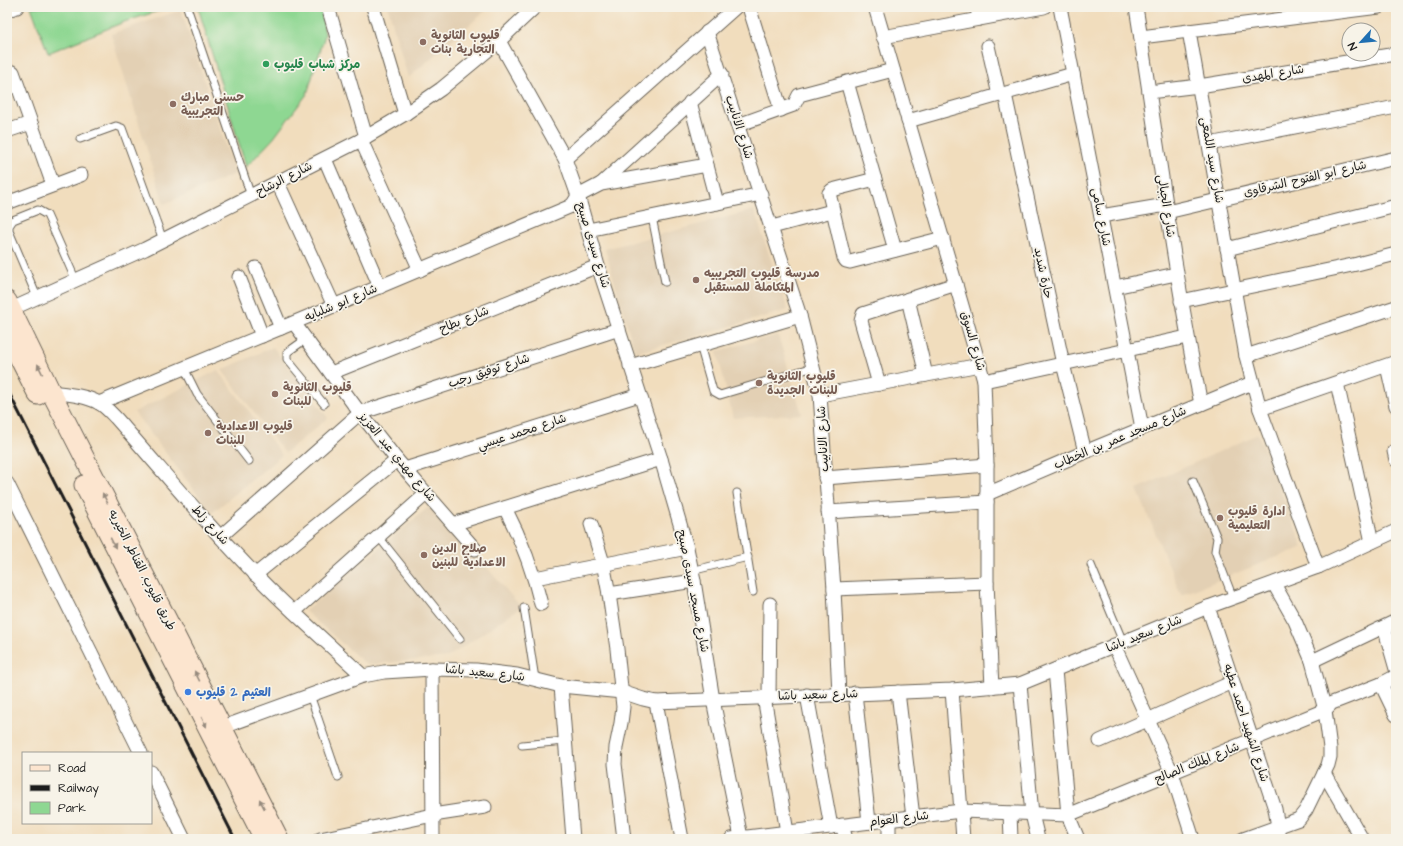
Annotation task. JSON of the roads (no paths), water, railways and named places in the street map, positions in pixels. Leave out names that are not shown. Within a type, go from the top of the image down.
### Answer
[{"type":"main road","name":"طريق قليوب, القناطر الخيريه","points":[[8,307],[279,839]]},
{"type":"main road","name":"طريق قليوب, القناطر الخيريه","points":[[7,334],[264,839]]},
{"type":"street","points":[[7,10],[17,7]]},
{"type":"street","points":[[328,7],[363,139],[420,270]]},
{"type":"street","points":[[373,7],[405,114]]},
{"type":"street","name":"شارع الرشاح","points":[[8,307],[76,281],[163,240],[363,139],[405,114],[441,88],[499,41],[536,7]]},
{"type":"street","points":[[565,159],[736,7]]},
{"type":"street","points":[[749,7],[781,110]]},
{"type":"street","name":"شارع السوق","points":[[875,7],[984,381],[987,465],[987,583],[992,687]]},
{"type":"street","points":[[883,37],[978,13],[1044,7]]},
{"type":"street","name":"شارع سامى","points":[[1060,7],[1142,428]]},
{"type":"street","name":"شارع الجبالى","points":[[1136,7],[1176,274],[1201,404]]},
{"type":"street","points":[[1141,37],[1379,7]]},
{"type":"street","name":"شارع سيد اللمعى","points":[[1189,31],[1252,383],[1260,409],[1318,567]]},
{"type":"street","name":"شارع الانابيب","points":[[708,32],[800,316],[820,395],[834,589],[839,694]]},
{"type":"street","name":"شارع سيدى صبيح","points":[[499,41],[565,159],[578,196],[598,266],[639,395],[661,459]]},
{"type":"street","name":"حارة شديد","points":[[988,46],[1002,95],[1063,364],[1085,452]]},
{"type":"street","name":"شارع المهدى","points":[[1149,92],[1199,86],[1396,54]]},
{"type":"street","points":[[738,125],[794,106],[799,95],[893,70]]},
{"type":"street","points":[[14,72],[53,185]]},
{"type":"street","points":[[601,184],[722,74]]},
{"type":"street","points":[[908,121],[1073,74]]},
{"type":"street","points":[[847,82],[895,250]]},
{"type":"street","points":[[690,102],[717,203]]},
{"type":"street","points":[[1209,144],[1396,107]]},
{"type":"street","points":[[7,131],[31,123]]},
{"type":"street","name":"شارع ابو الفتوح الشرقاوى","points":[[1101,216],[1166,208],[1219,199],[1396,158]]},
{"type":"street","points":[[324,159],[380,287]]},
{"type":"street","points":[[601,184],[707,164]]},
{"type":"street","points":[[7,203],[81,174]]},
{"type":"street","points":[[875,179],[830,191],[828,194],[846,261],[850,262],[943,238]]},
{"type":"street","points":[[278,183],[334,306]]},
{"type":"street","name":"شارع ابو شلبايه","points":[[99,403],[294,323],[569,207],[578,196],[601,184]]},
{"type":"street","points":[[588,230],[761,194]]},
{"type":"street","points":[[1227,249],[1396,206]]},
{"type":"street","points":[[772,227],[832,211]]},
{"type":"street","points":[[1181,300],[1235,290],[1396,254]]},
{"type":"street","name":"شارع بطاح","points":[[331,373],[598,266]]},
{"type":"street","points":[[256,268],[281,328]]},
{"type":"street","points":[[1115,287],[1176,274]]},
{"type":"street","points":[[239,276],[262,336]]},
{"type":"street","points":[[879,384],[861,321],[861,316],[865,312],[956,284]]},
{"type":"street","points":[[908,299],[926,375]]},
{"type":"street","points":[[1246,356],[1396,307]]},
{"type":"street","points":[[630,366],[800,316]]},
{"type":"street","name":"شارع مهدي عبد العزيز","points":[[294,323],[360,413],[426,494],[475,549]]},
{"type":"street","name":"شارع توفيق رجب","points":[[360,413],[619,329]]},
{"type":"street","points":[[984,381],[1187,337]]},
{"type":"street","points":[[1260,409],[1391,364],[1396,406]]},
{"type":"street","points":[[820,395],[980,365]]},
{"type":"street","name":"شارع مسجد عمر بن الخطاب","points":[[828,512],[987,498],[1085,452],[1252,383]]},
{"type":"street","points":[[1337,383],[1372,542]]},
{"type":"street","name":"شارع زلط","points":[[51,392],[83,398],[99,403],[116,418],[220,537],[255,574],[363,676]]},
{"type":"street","name":"شارع محمد عيسي","points":[[401,464],[639,395]]},
{"type":"street","points":[[220,537],[360,413]]},
{"type":"street","points":[[453,524],[661,459]]},
{"type":"street","name":"شارع مسجد سيدى صبيح","points":[[661,459],[687,548],[736,838]]},
{"type":"street","points":[[255,574],[401,464]]},
{"type":"street","points":[[825,478],[987,465]]},
{"type":"street","points":[[7,483],[141,752]]},
{"type":"street","points":[[294,612],[426,494]]},
{"type":"street","points":[[505,508],[526,552],[535,578],[541,604]]},
{"type":"street","points":[[591,524],[603,563],[618,649],[622,707],[615,760],[624,839]]},
{"type":"street","name":"شارع سعيد باشا","points":[[223,727],[363,676],[384,672],[432,669],[476,670],[512,674],[535,678],[561,686],[622,692],[656,702],[952,690],[1020,684],[1208,607],[1318,567],[1396,532]]},
{"type":"street","points":[[535,578],[603,563],[687,548]]},
{"type":"street","points":[[609,594],[692,576]]},
{"type":"street","points":[[834,589],[987,583]]},
{"type":"street","points":[[1243,839],[1278,833],[1299,819],[1303,815],[1328,766],[1330,757],[1325,710],[1312,661],[1295,621],[1274,584]]},
{"type":"street","points":[[770,604],[767,697],[779,835]]},
{"type":"street","name":"شارع الشهيد احمد عطيه","points":[[1208,607],[1275,809],[1278,833]]},
{"type":"street","points":[[1312,661],[1396,621]]},
{"type":"street","points":[[1384,627],[1396,669]]},
{"type":"street","points":[[1119,643],[1148,720],[1172,773],[1193,839]]},
{"type":"street","points":[[432,669],[433,839]]},
{"type":"street","points":[[1055,670],[1068,815],[1078,839]]},
{"type":"street","name":"شارع الملك الصالح","points":[[1068,815],[1325,710],[1332,703],[1381,684],[1396,676]]},
{"type":"street","points":[[1100,741],[1233,682]]},
{"type":"street","points":[[1020,684],[1032,814],[1038,839]]},
{"type":"street","points":[[1381,684],[1396,715]]},
{"type":"street","points":[[561,686],[573,839]]},
{"type":"street","points":[[952,690],[963,839]]},
{"type":"street","points":[[898,692],[913,817]]},
{"type":"street","points":[[855,694],[869,822]]},
{"type":"street","points":[[807,695],[829,830],[846,839]]},
{"type":"street","points":[[656,702],[682,839]]},
{"type":"street","points":[[1324,773],[1362,839]]},
{"type":"street","points":[[152,774],[184,839]]},
{"type":"street","points":[[320,839],[433,815],[485,807]]},
{"type":"street","name":"شارع العوام","points":[[736,838],[829,830],[869,822],[961,811],[1068,815]]},
{"type":"street","points":[[1010,814],[1011,839]]},
{"type":"street","points":[[889,820],[889,839]]},
{"type":"lane","points":[[188,7],[250,196]]},
{"type":"lane","points":[[80,139],[116,126],[122,128],[163,240]]},
{"type":"lane","points":[[37,297],[9,231],[9,226],[13,220],[38,210],[47,215],[76,281]]},
{"type":"lane","points":[[652,216],[665,282]]},
{"type":"lane","points":[[306,339],[287,353],[287,359],[324,404]]},
{"type":"lane","points":[[700,345],[713,391],[720,395],[814,367]]},
{"type":"lane","points":[[184,368],[192,386],[200,398],[249,461]]},
{"type":"lane","points":[[1193,481],[1217,538],[1215,551],[1233,598]]},
{"type":"lane","points":[[737,493],[754,592]]},
{"type":"lane","points":[[378,536],[460,639]]},
{"type":"lane","points":[[692,576],[748,557]]},
{"type":"lane","points":[[1091,565],[1119,643]]},
{"type":"lane","points":[[524,608],[535,678]]},
{"type":"lane","points":[[310,695],[338,777]]},
{"type":"lane","points":[[522,745],[565,741]]},
{"type":"railway","points":[[7,389],[235,839]]},
{"type":"place","name":"قليوب الثانوية التجارية بنات","points":[[423,42]]},
{"type":"place","name":"مركز شباب قليوب","points":[[266,64]]},
{"type":"place","name":"حسني مبارك التجريبية","points":[[173,104]]},
{"type":"place","name":"مدرسة قليوب التجريبيه المتكاملة للمستقبل","points":[[696,280]]},
{"type":"place","name":"قليوب الثانوية للبنات الجديدة","points":[[759,383]]},
{"type":"place","name":"قليوب الثانوية للبنات","points":[[275,394]]},
{"type":"place","name":"قليوب الاعدادية للبنات","points":[[208,433]]},
{"type":"place","name":"ادارة قليوب التعليمية","points":[[1220,518]]},
{"type":"place","name":"صلاح الدين الاعدادية للبنين","points":[[424,555]]},
{"type":"place","name":"العثيم 2 قليوب","points":[[188,692]]}]
